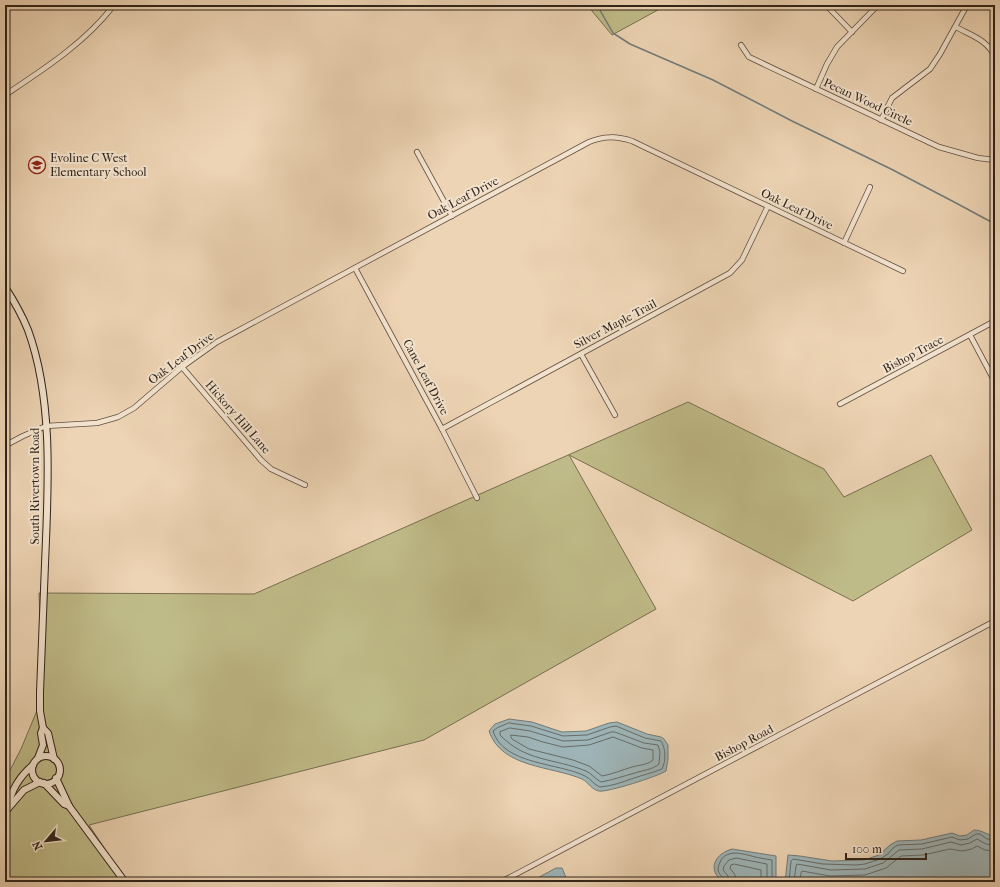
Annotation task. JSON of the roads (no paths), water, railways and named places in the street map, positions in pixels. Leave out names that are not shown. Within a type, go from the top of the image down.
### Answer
[{"type":"main road","name":"South Rivertown Road","points":[[5,287],[18,308],[35,352],[46,426],[48,460],[40,692],[40,711],[43,728]]},
{"type":"main road","points":[[43,728],[48,733],[54,759],[59,766],[58,775],[53,781],[42,783],[24,790],[15,802],[6,809],[10,795],[21,778],[38,758],[43,745],[41,733],[43,728]]},
{"type":"main road","points":[[38,758],[46,756],[54,759]]},
{"type":"main road","points":[[33,765],[32,773],[37,780],[64,804],[69,806]]},
{"type":"main road","points":[[56,778],[69,806],[125,882]]},
{"type":"street","points":[[5,95],[76,45],[106,16],[114,5]]},
{"type":"street","points":[[826,5],[852,32]]},
{"type":"street","points":[[816,89],[827,64],[837,47],[878,5]]},
{"type":"street","points":[[881,120],[892,98],[930,69],[968,5]]},
{"type":"street","points":[[956,26],[984,42],[992,49],[995,56]]},
{"type":"street","name":"Pecan Wood Circle","points":[[741,45],[749,57],[939,147],[978,158],[995,160]]},
{"type":"street","name":"Oak Leaf Drive","points":[[46,426],[97,423],[118,417],[134,408],[182,367],[217,342],[588,142],[610,136],[621,137],[632,141],[903,271]]},
{"type":"street","points":[[417,152],[452,216]]},
{"type":"street","points":[[844,243],[870,187]]},
{"type":"street","name":"Silver Maple Trail","points":[[442,429],[730,273],[742,260],[768,206]]},
{"type":"street","name":"Cane Leaf Drive","points":[[355,268],[442,429],[477,498]]},
{"type":"street","name":"Bishop Trace","points":[[840,404],[995,321]]},
{"type":"street","points":[[970,335],[995,382]]},
{"type":"street","points":[[581,354],[615,415]]},
{"type":"street","name":"Hickory Hill Lane","points":[[182,367],[261,460],[271,469],[305,485]]},
{"type":"street","points":[[5,449],[8,444],[46,426]]},
{"type":"street","name":"Bishop Road","points":[[501,882],[995,621]]},
{"type":"water","points":[[509,719],[532,722],[562,732],[586,731],[609,723],[617,722],[664,739],[668,745],[666,771],[654,777],[632,784],[599,791],[592,788],[582,779],[529,764],[504,752],[495,743],[489,731],[495,724]]},
{"type":"water","points":[[974,830],[995,836],[995,882],[785,882],[788,855],[832,861],[864,860],[879,855],[897,841],[921,840],[952,833],[960,836],[967,835]]},
{"type":"water","points":[[732,849],[776,856],[776,882],[722,881],[715,872],[715,862],[721,854]]},
{"type":"water","points":[[556,868],[562,868],[568,882],[530,882]]},
{"type":"waterway","points":[[597,5],[613,33],[630,44],[713,80],[792,121],[891,169],[995,224]]},
{"type":"place","name":"Evoline C West Elementary School","points":[[37,165]]}]
